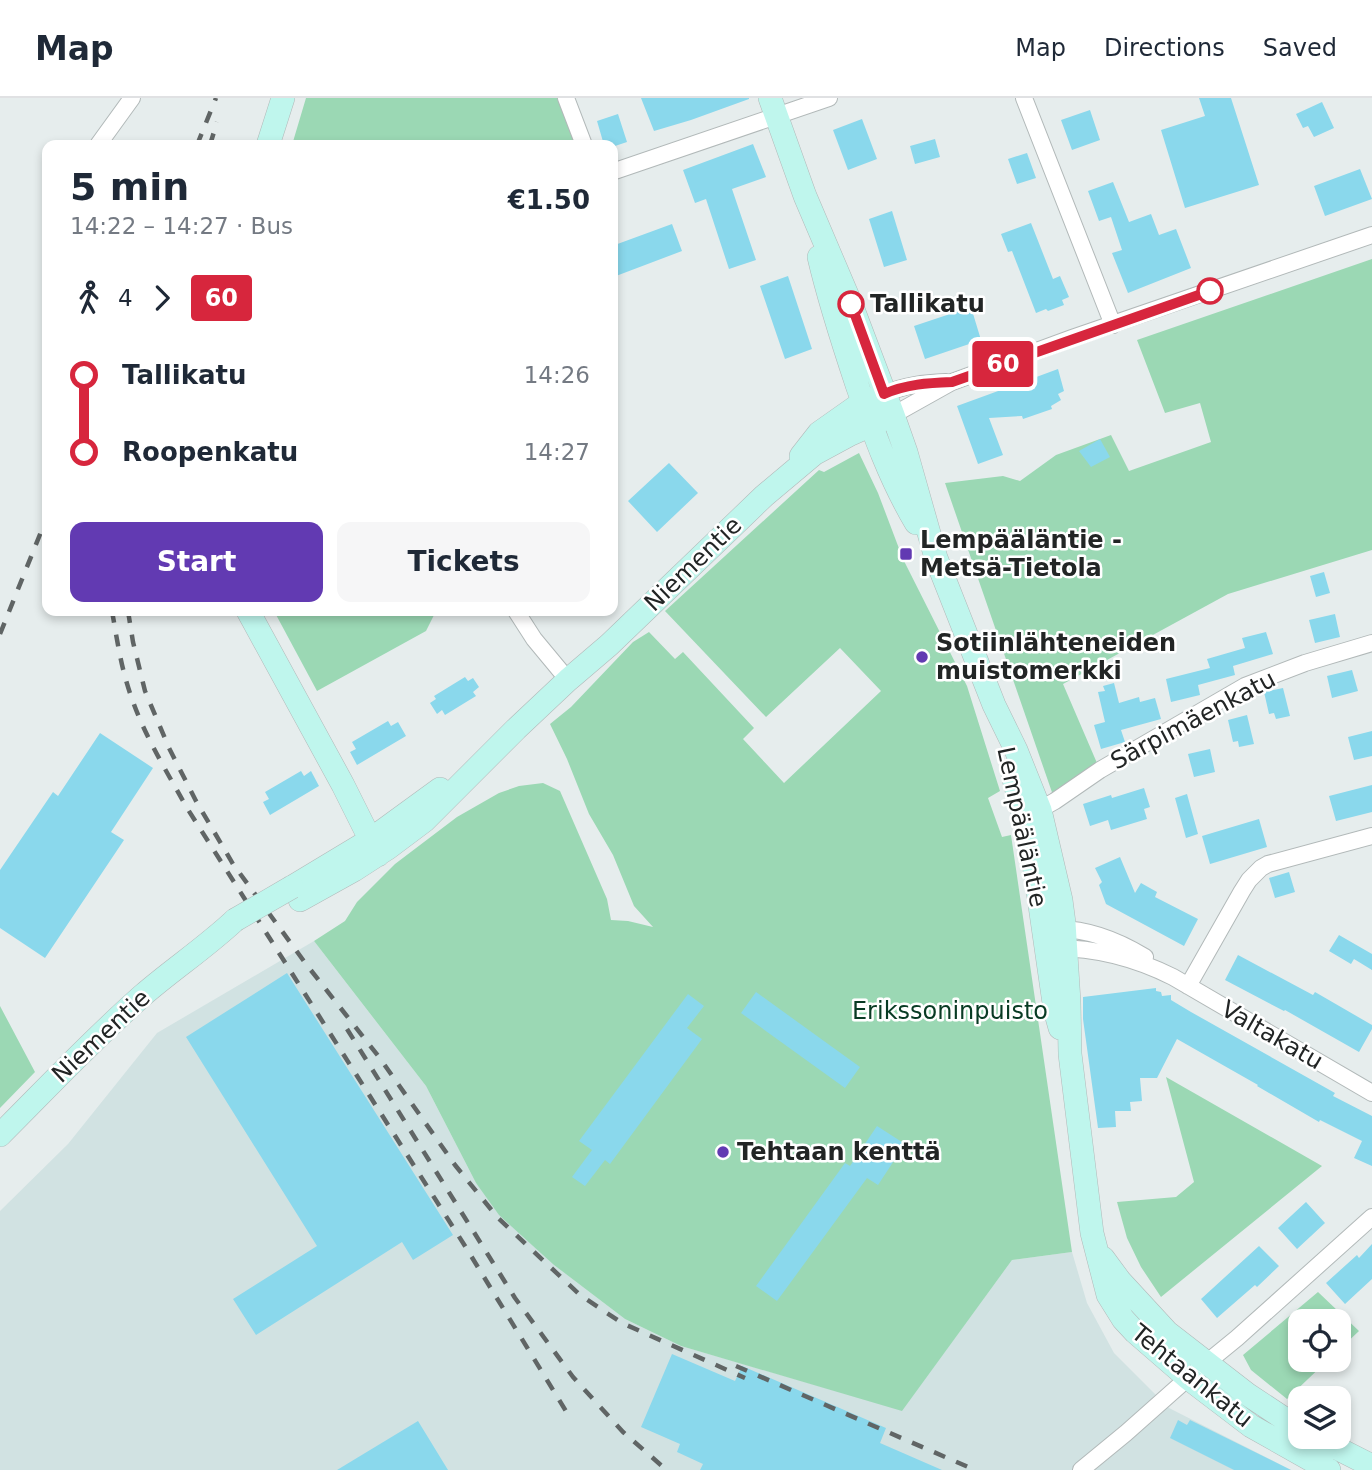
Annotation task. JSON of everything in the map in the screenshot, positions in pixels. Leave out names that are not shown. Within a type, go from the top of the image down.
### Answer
[{"type":"main road","points":[[270,140],[283,98]]},
{"type":"main road","name":"Lempääläntie","points":[[773,107],[805,196],[851,304],[880,404],[906,452],[936,558],[994,706],[1016,750],[1032,814],[1061,900],[1055,939]]},
{"type":"main road","name":"Niementie","points":[[0,1135],[142,996],[185,961],[380,843],[424,821],[486,758],[776,485],[814,454],[871,425],[880,404]]},
{"type":"main road","name":"Niementie","points":[[776,485],[819,433],[880,404]]},
{"type":"main road","name":"Lempääläntie","points":[[871,425],[892,480],[936,558]]},
{"type":"main road","points":[[251,616],[343,785],[380,843]]},
{"type":"main road","name":"Tehtaankatu","points":[[1055,939],[1055,1010],[1070,1054],[1088,1199],[1108,1295],[1123,1319],[1188,1378],[1251,1426],[1329,1470]]},
{"type":"main road","name":"Tehtaankatu","points":[[1096,1247],[1148,1313],[1167,1332],[1247,1394],[1288,1421]]},
{"type":"main road","points":[[1339,1449],[1372,1466]]},
{"type":"street","points":[[102,140],[132,98]]},
{"type":"street","points":[[566,98],[582,140]]},
{"type":"street","points":[[618,170],[773,107],[829,98]]},
{"type":"street","points":[[1024,98],[1113,325]]},
{"type":"street","points":[[880,404],[952,382],[1372,235]]},
{"type":"street","points":[[880,404],[898,388],[952,382]]},
{"type":"street","points":[[519,616],[534,639],[568,680]]},
{"type":"street","name":"Särpimäenkatu","points":[[1032,814],[1100,770],[1245,686],[1305,663],[1372,643]]},
{"type":"street","points":[[1188,986],[1242,891],[1261,868],[1372,836]]},
{"type":"street","name":"Valtakatu","points":[[1055,939],[1151,966],[1372,1093]]},
{"type":"street","points":[[1081,1470],[1237,1338],[1372,1217]]},
{"type":"shaded area","points":[[314,941],[426,1086],[476,1183],[554,1265],[625,1319],[681,1346],[902,1410],[1012,1260],[1072,1252],[1087,1303],[1114,1353],[1169,1408],[1291,1470],[0,1470],[0,1211],[68,1144],[157,1033]]},
{"type":"green space","points":[[306,98],[559,98],[575,140],[293,140]]},
{"type":"green space","points":[[1372,259],[1372,550],[1228,594],[1063,684],[1100,770],[1055,801],[945,483],[1003,476],[1020,481],[1056,455],[1111,435],[1129,471],[1211,442],[1200,403],[1165,413],[1137,340]]},
{"type":"green space","name":"Erikssoninpuisto","points":[[859,453],[878,493],[903,559],[967,686],[1000,791],[988,798],[1002,837],[1011,835],[1072,1252],[1012,1260],[902,1411],[681,1346],[625,1319],[554,1265],[499,1215],[476,1183],[426,1086],[314,941],[345,921],[357,902],[395,864],[457,817],[499,793],[519,786],[543,783],[560,791],[607,899],[611,920],[653,927],[634,906],[613,855],[589,814],[550,724],[571,707],[633,642],[649,632],[675,659],[683,652],[754,728],[743,739],[784,783],[881,691],[840,648],[766,717],[665,611],[819,470],[824,472]]},
{"type":"green space","points":[[277,616],[434,616],[426,631],[317,691]]},
{"type":"green space","points":[[0,1006],[35,1072],[0,1108]]},
{"type":"green space","points":[[1166,1077],[1322,1166],[1161,1297],[1141,1267],[1127,1238],[1117,1202],[1176,1197],[1194,1182]]},
{"type":"green space","points":[[1318,1292],[1336,1309],[1298,1309]]},
{"type":"green space","points":[[1288,1317],[1288,1372],[1315,1372],[1301,1386],[1288,1386],[1287,1399],[1251,1370],[1243,1355]]},
{"type":"green space","points":[[1351,1323],[1359,1331],[1351,1339]]},
{"type":"building","points":[[641,98],[749,98],[749,99],[654,131]]},
{"type":"building","points":[[1199,98],[1231,98],[1259,185],[1185,208],[1161,130],[1205,116]]},
{"type":"building","points":[[1322,102],[1334,128],[1314,137],[1308,126],[1303,128],[1296,114]]},
{"type":"building","points":[[1090,110],[1100,140],[1072,150],[1061,120]]},
{"type":"building","points":[[618,114],[627,142],[618,145],[618,140],[603,140],[597,121]]},
{"type":"building","points":[[862,119],[877,159],[848,170],[833,130]]},
{"type":"building","points":[[935,139],[940,157],[915,164],[910,146]]},
{"type":"building","points":[[753,144],[766,177],[732,189],[756,260],[729,269],[706,199],[695,203],[683,170]]},
{"type":"building","points":[[1027,153],[1036,178],[1017,184],[1008,159]]},
{"type":"building","points":[[1360,169],[1372,199],[1325,216],[1314,186]]},
{"type":"building","points":[[1113,182],[1129,222],[1151,214],[1159,235],[1176,229],[1191,268],[1128,293],[1112,253],[1122,250],[1111,217],[1099,221],[1088,191]]},
{"type":"building","points":[[892,211],[907,260],[884,267],[869,219]]},
{"type":"building","points":[[1031,223],[1053,279],[1060,276],[1069,297],[1062,300],[1064,305],[1036,313],[1012,251],[1008,252],[1001,234]]},
{"type":"building","points":[[672,224],[682,251],[618,275],[618,244]]},
{"type":"building","points":[[788,276],[812,349],[785,359],[760,286]]},
{"type":"building","points":[[971,307],[981,340],[925,359],[914,326]]},
{"type":"building","points":[[1058,369],[1064,391],[1058,394],[1061,400],[1051,406],[1052,409],[1023,419],[1022,416],[989,418],[1003,455],[978,464],[957,406]]},
{"type":"building","points":[[1100,439],[1110,457],[1091,467],[1079,451]]},
{"type":"building","points":[[669,463],[698,493],[657,532],[628,501]]},
{"type":"building","points":[[1324,572],[1330,593],[1316,597],[1310,576]]},
{"type":"building","points":[[1335,614],[1340,637],[1315,643],[1309,620]]},
{"type":"building","points":[[1266,632],[1273,654],[1233,666],[1235,675],[1198,685],[1200,695],[1171,702],[1166,679],[1210,668],[1207,659],[1245,648],[1242,638]]},
{"type":"building","points":[[1352,670],[1358,691],[1332,698],[1327,676]]},
{"type":"building","points":[[465,677],[468,681],[473,678],[479,687],[473,692],[476,696],[445,715],[442,710],[437,714],[430,703],[436,699],[434,696]]},
{"type":"building","points":[[1114,683],[1119,703],[1139,697],[1140,702],[1155,698],[1161,719],[1121,730],[1125,742],[1101,749],[1094,725],[1105,722],[1098,692],[1105,691],[1103,686]]},
{"type":"building","points":[[1283,688],[1290,716],[1276,719],[1274,713],[1269,714],[1264,692]]},
{"type":"building","points":[[1247,715],[1254,744],[1239,747],[1238,741],[1233,742],[1228,720]]},
{"type":"building","points":[[388,721],[391,726],[398,722],[406,736],[357,765],[350,752],[356,749],[352,742]]},
{"type":"building","points":[[1372,731],[1372,756],[1354,760],[1348,737]]},
{"type":"building","points":[[100,733],[153,768],[111,832],[124,840],[45,958],[0,928],[0,870],[53,792],[58,796]]},
{"type":"building","points":[[1210,749],[1215,772],[1194,777],[1188,754]]},
{"type":"building","points":[[301,771],[304,776],[311,771],[319,786],[270,815],[263,802],[269,799],[265,792]]},
{"type":"building","points":[[1372,785],[1372,812],[1336,821],[1329,796]]},
{"type":"building","points":[[1144,788],[1150,807],[1144,809],[1147,819],[1111,830],[1108,820],[1090,826],[1083,804]]},
{"type":"building","points":[[1187,794],[1198,834],[1186,838],[1175,798]]},
{"type":"building","points":[[1259,819],[1267,847],[1210,864],[1202,836]]},
{"type":"building","points":[[1120,857],[1135,893],[1141,883],[1157,892],[1155,897],[1198,919],[1184,946],[1106,904],[1099,885],[1102,882],[1095,868]]},
{"type":"building","points":[[1289,872],[1295,892],[1275,898],[1269,878]]},
{"type":"building","points":[[1339,935],[1372,954],[1372,970],[1354,959],[1351,964],[1329,951]]},
{"type":"building","points":[[1238,955],[1313,995],[1315,992],[1372,1025],[1359,1052],[1225,980]]},
{"type":"building","points":[[287,973],[453,1235],[413,1260],[402,1242],[256,1335],[233,1299],[317,1246],[186,1037]]},
{"type":"building","points":[[1156,988],[1162,996],[1171,995],[1171,1000],[1335,1093],[1333,1096],[1372,1116],[1372,1166],[1354,1158],[1362,1141],[1320,1120],[1319,1122],[1177,1039],[1157,1078],[1140,1078],[1142,1101],[1130,1102],[1131,1111],[1115,1111],[1116,1127],[1098,1128],[1083,1019],[1083,997]]},
{"type":"building","points":[[756,992],[860,1067],[845,1088],[741,1013]]},
{"type":"building","points":[[688,994],[704,1006],[687,1028],[702,1039],[610,1164],[605,1160],[585,1186],[572,1177],[592,1150],[579,1141]]},
{"type":"building","points":[[877,1126],[905,1144],[878,1185],[867,1178],[777,1301],[756,1286],[845,1163],[850,1166]]},
{"type":"building","points":[[1306,1202],[1325,1223],[1297,1249],[1278,1228]]},
{"type":"building","points":[[1372,1244],[1372,1279],[1345,1304],[1326,1283],[1357,1255],[1359,1258]]},
{"type":"building","points":[[1259,1246],[1279,1266],[1217,1318],[1201,1299]]},
{"type":"building","points":[[672,1354],[735,1381],[742,1366],[886,1428],[880,1443],[942,1470],[700,1470],[703,1464],[677,1452],[680,1444],[641,1427]]},
{"type":"building","points":[[1178,1420],[1187,1425],[1190,1420],[1291,1470],[1234,1470],[1170,1438]]},
{"type":"building","points":[[418,1421],[448,1470],[337,1470]]},
{"type":"railway","points":[[199,140],[216,98]]},
{"type":"railway","points":[[212,140],[217,122]]},
{"type":"railway","points":[[0,634],[42,529]]},
{"type":"railway","points":[[113,616],[125,675],[136,711],[187,808],[465,1246],[569,1416]]},
{"type":"railway","points":[[129,616],[145,691],[169,748],[233,864],[306,964],[379,1057],[455,1165],[498,1218],[580,1295],[622,1323],[745,1378]]},
{"type":"railway","points":[[347,1029],[515,1298],[573,1377],[623,1432],[669,1470]]},
{"type":"railway","points":[[736,1366],[975,1470]]},
{"type":"bus line","name":"60","points":[[851,304],[884,394],[915,384],[952,382],[1210,291]]},
{"type":"place","name":"Tallikatu","points":[[851,304]]},
{"type":"place","name":"Lempääläntie - Metsä-Tietola","points":[[906,554]]},
{"type":"place","name":"Sotiinlähteneiden muistomerkki","points":[[922,657]]},
{"type":"place","name":"Tehtaan kenttä","points":[[723,1152]]}]
